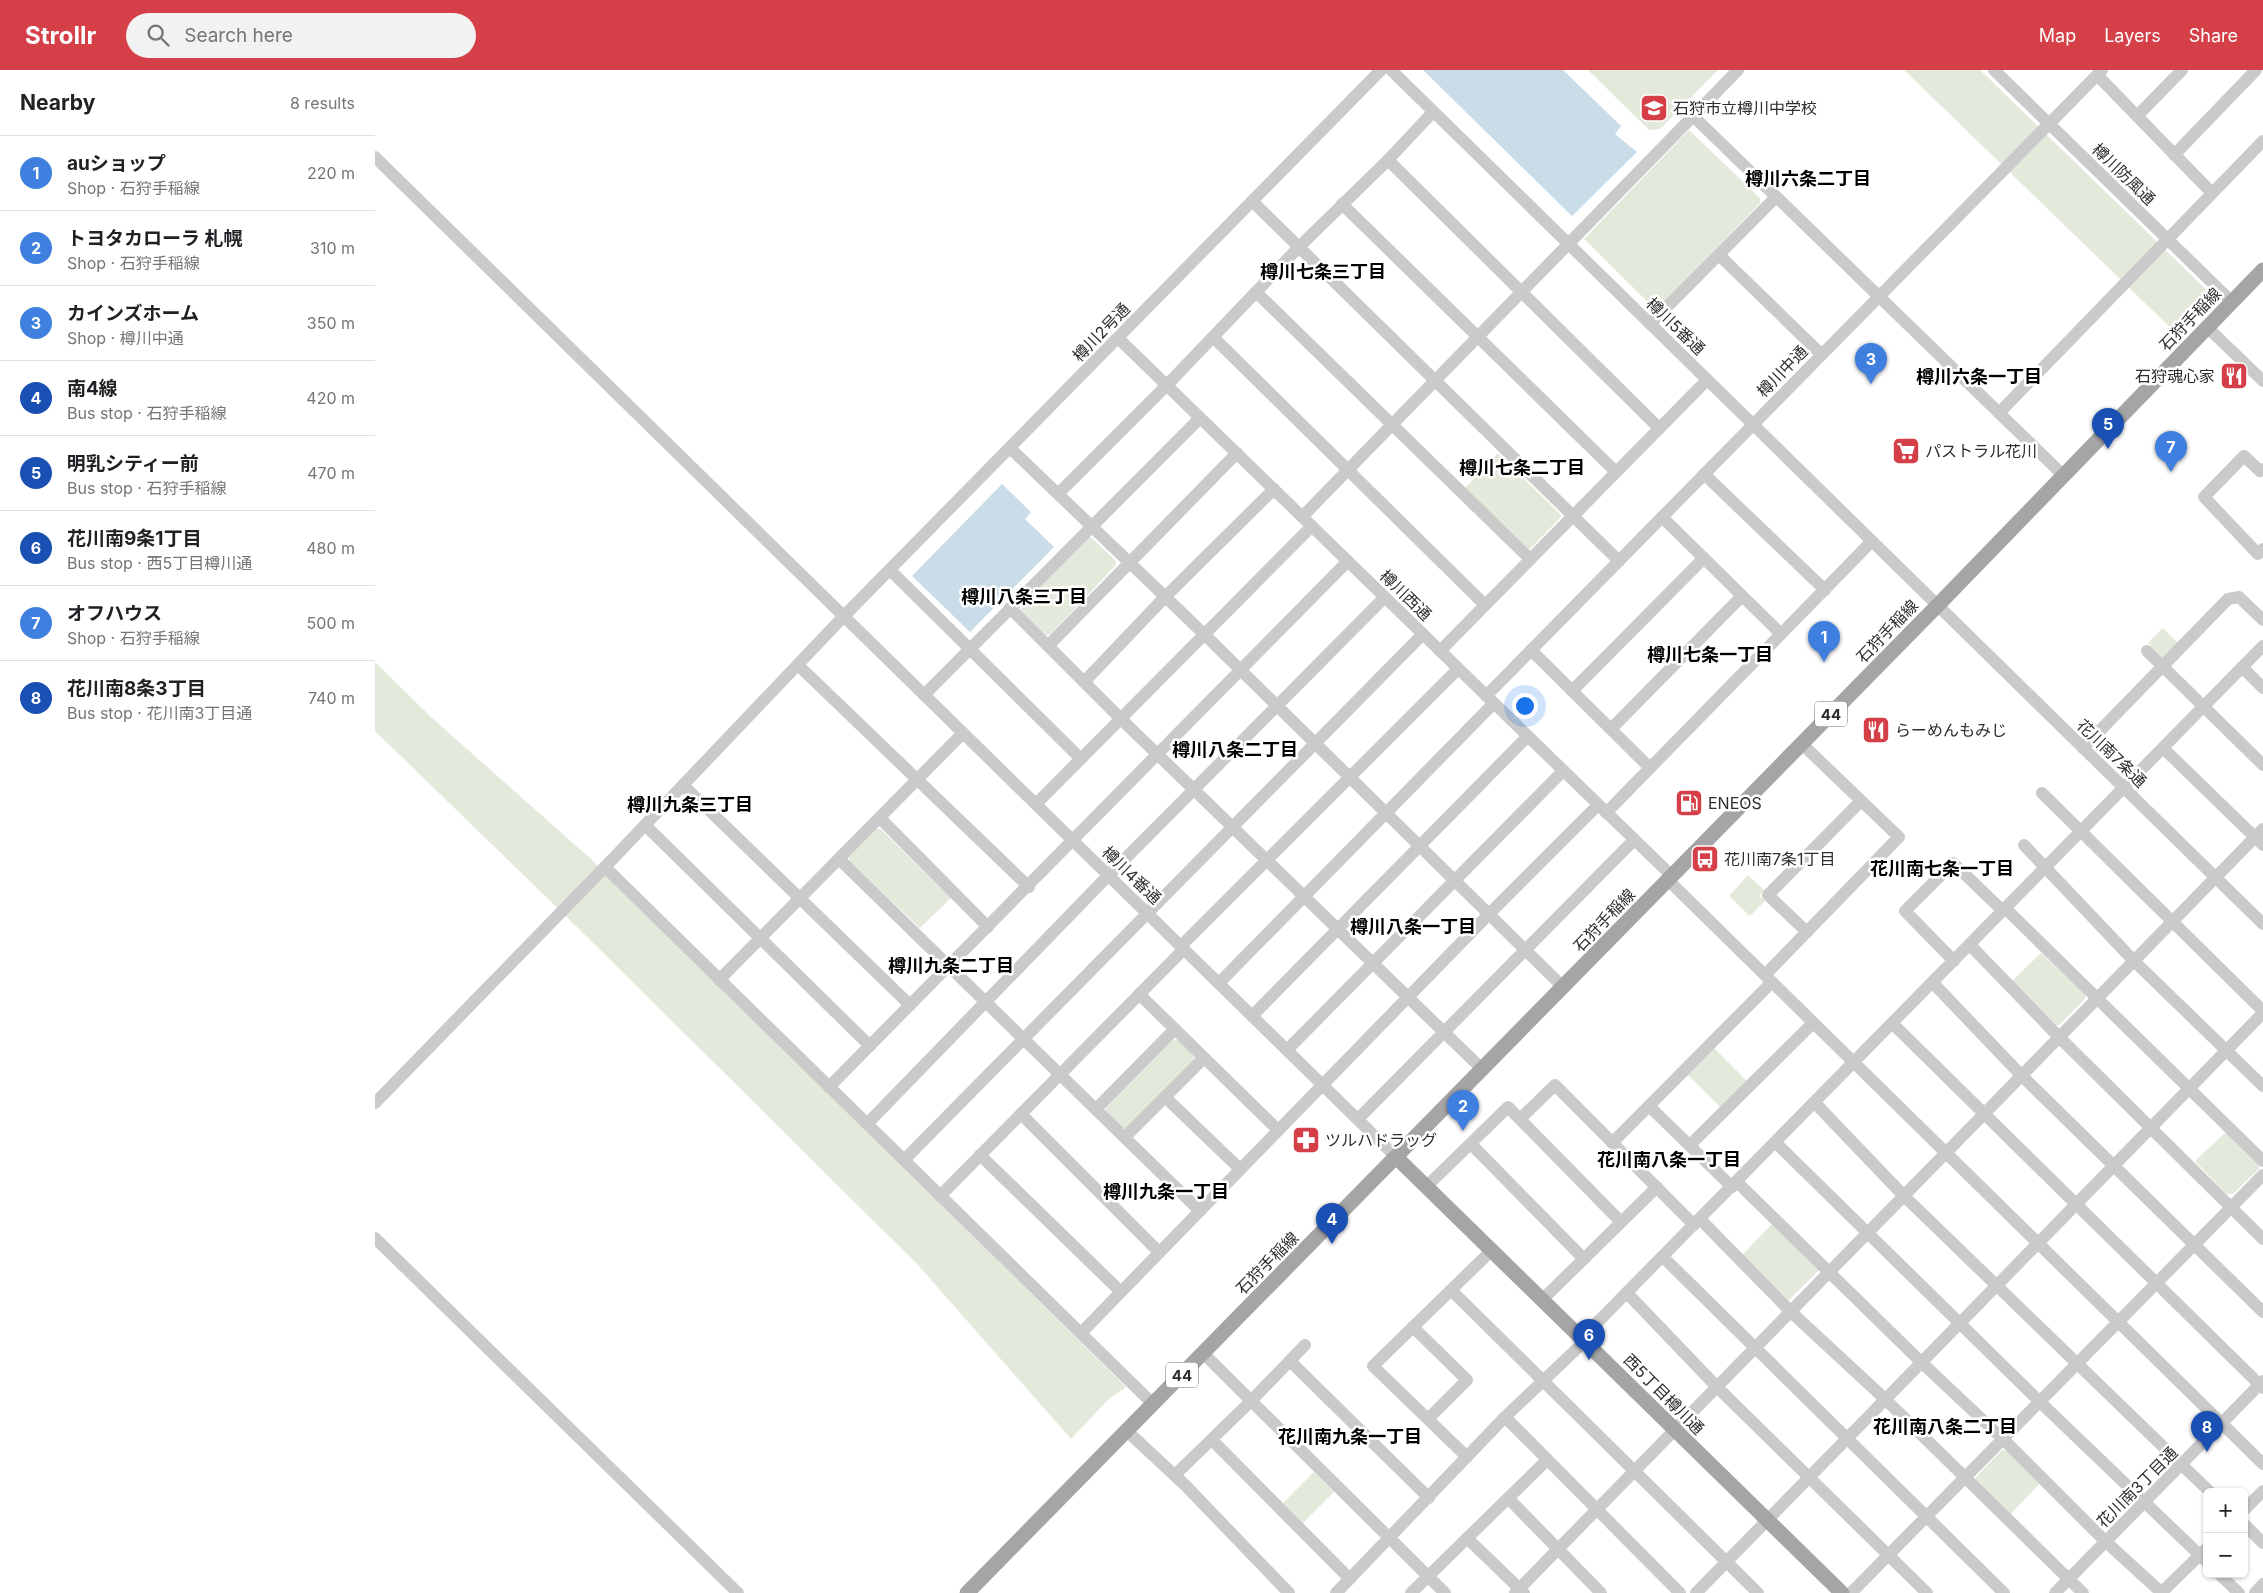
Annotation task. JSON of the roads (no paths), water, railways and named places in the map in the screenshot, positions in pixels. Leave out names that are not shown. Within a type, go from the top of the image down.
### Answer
[{"type":"main road","name":"石狩手稲線","points":[[967,1593],[1802,744],[2231,302],[2261,277]]},
{"type":"main road","name":"西5丁目樽川通","points":[[1397,1157],[1842,1593]]},
{"type":"street","name":"樽川2号通","points":[[375,1103],[605,867],[844,616],[1381,70]]},
{"type":"street","name":"樽川5番通","points":[[1391,70],[1937,606]]},
{"type":"street","points":[[1302,517],[1433,380],[1738,70]]},
{"type":"street","points":[[2137,116],[2181,70]]},
{"type":"street","points":[[2174,154],[2255,70]]},
{"type":"street","name":"樽川防風通","points":[[2001,72],[2049,124],[2231,302]]},
{"type":"street","points":[[2099,73],[2137,116],[2212,193]]},
{"type":"street","name":"樽川中通","points":[[1219,983],[1385,812],[1490,700],[1531,650],[2099,73]]},
{"type":"street","points":[[1058,494],[1167,385],[1299,247],[1388,160],[1433,112]]},
{"type":"street","points":[[1693,116],[2063,476]]},
{"type":"street","points":[[1999,413],[2263,142]]},
{"type":"street","name":"樽川4番通","points":[[375,157],[762,533],[963,733],[1397,1157]]},
{"type":"street","points":[[1388,160],[1659,428]]},
{"type":"street","points":[[1650,324],[1776,197]]},
{"type":"street","points":[[1252,201],[1572,517],[1619,561]]},
{"type":"street","points":[[1342,204],[1616,472]]},
{"type":"street","points":[[1719,255],[1821,354]]},
{"type":"street","points":[[1256,292],[1530,559]]},
{"type":"street","points":[[2207,327],[2263,382]]},
{"type":"street","points":[[1213,337],[1485,605]]},
{"type":"street","name":"樽川西通","points":[[1118,338],[1634,840],[1813,1023],[2263,1464]]},
{"type":"street","points":[[1440,650],[1707,380]]},
{"type":"street","points":[[924,694],[1200,418]]},
{"type":"street","points":[[1010,448],[1277,705],[1563,987]]},
{"type":"street","points":[[1049,646],[1237,453]]},
{"type":"street","points":[[2263,469],[2260,471],[2244,456],[2204,497],[2258,554],[2263,549]]},
{"type":"street","points":[[1704,474],[1825,590]]},
{"type":"street","points":[[1084,682],[1165,597],[1274,489]]},
{"type":"street","points":[[1662,516],[1781,634]]},
{"type":"street","points":[[1036,804],[1312,526]]},
{"type":"street","points":[[1081,1333],[1489,914],[1602,809],[1650,768],[1872,541]]},
{"type":"street","points":[[1572,691],[1704,558]]},
{"type":"street","points":[[829,1087],[1029,887],[1348,561]]},
{"type":"street","points":[[890,570],[1081,759]]},
{"type":"street","points":[[1611,729],[1742,596]]},
{"type":"street","points":[[867,1124],[1109,875],[1385,597]]},
{"type":"street","points":[[2083,748],[2228,599],[2239,597],[2263,620]]},
{"type":"street","name":"花川南7条通","points":[[1937,606],[2263,924]]},
{"type":"street","points":[[1010,608],[1121,719],[1483,1069]]},
{"type":"street","points":[[904,1160],[1423,634]]},
{"type":"street","points":[[1336,1593],[1663,1256],[1855,1063],[2263,646]]},
{"type":"street","points":[[1531,650],[1650,768]]},
{"type":"street","points":[[2147,651],[2263,765]]},
{"type":"street","points":[[798,664],[1029,887]]},
{"type":"street","points":[[2242,667],[2263,688]]},
{"type":"street","points":[[940,1196],[1139,994],[1182,947],[1458,669]]},
{"type":"street","points":[[719,980],[963,733]]},
{"type":"street","points":[[1252,1016],[1528,736]]},
{"type":"street","points":[[1612,1143],[1768,978],[1807,932],[1899,837],[1802,744]]},
{"type":"street","points":[[1467,1538],[1520,1591],[1557,1550],[1945,1152],[2215,878],[2260,837],[2163,748]]},
{"type":"street","points":[[1287,1050],[1563,771]]},
{"type":"street","points":[[683,785],[910,1005]]},
{"type":"street","points":[[1696,1593],[2263,1012],[2042,793]]},
{"type":"street","points":[[1807,932],[1768,894],[1861,800]]},
{"type":"street","points":[[880,818],[988,927]]},
{"type":"street","points":[[645,825],[871,1046]]},
{"type":"street","points":[[1358,1119],[1524,948],[1634,840]]},
{"type":"street","points":[[2024,845],[2134,960],[2263,1086]]},
{"type":"street","points":[[839,860],[1061,1073],[1200,1211]]},
{"type":"street","points":[[1954,961],[1905,911],[1953,863],[2097,998],[2263,1161]]},
{"type":"street","points":[[605,867],[1153,1404]]},
{"type":"street","points":[[1970,945],[2059,1037],[2263,1239]]},
{"type":"street","points":[[1933,983],[2021,1075],[2263,1312]]},
{"type":"street","points":[[1139,994],[1278,1130]]},
{"type":"street","points":[[1690,1145],[1813,1023]]},
{"type":"street","points":[[1893,1024],[2262,1385]]},
{"type":"street","points":[[1097,1109],[1175,1029]]},
{"type":"street","points":[[1125,1137],[1205,1058]]},
{"type":"street","points":[[1520,1119],[1555,1085],[1657,1188],[1697,1222],[1885,1399],[2083,1593]]},
{"type":"street","points":[[1165,1097],[1240,1169]]},
{"type":"street","points":[[1815,1103],[1903,1196],[1997,1284],[2205,1488]]},
{"type":"street","points":[[1649,1106],[1830,1271],[2106,1542],[2162,1593],[2203,1556]]},
{"type":"street","points":[[1427,1186],[1508,1107],[1621,1222]]},
{"type":"street","points":[[1021,1114],[1159,1252]]},
{"type":"street","points":[[1776,1143],[2144,1503],[2203,1554]]},
{"type":"street","points":[[1471,1144],[1585,1259]]},
{"type":"street","points":[[980,1155],[1121,1292]]},
{"type":"street","points":[[1851,1593],[2263,1175]]},
{"type":"street","points":[[1543,1299],[1657,1188]]},
{"type":"street","points":[[375,1238],[738,1593]]},
{"type":"street","points":[[1467,1457],[1373,1366],[1492,1250]]},
{"type":"street","points":[[1663,1256],[2004,1593]]},
{"type":"street","points":[[1451,1290],[1758,1593]]},
{"type":"street","points":[[1627,1293],[1717,1387],[1927,1593]]},
{"type":"street","points":[[1413,1327],[1467,1380],[1428,1419]]},
{"type":"street","points":[[1175,1475],[1305,1345]]},
{"type":"street","points":[[1203,1353],[1445,1593]]},
{"type":"street","points":[[1289,1361],[1429,1498]]},
{"type":"street","name":"花川南3丁目通","points":[[2055,1593],[2262,1385]]},
{"type":"street","points":[[1505,1418],[1680,1593]]},
{"type":"street","points":[[1127,1431],[1175,1475],[1289,1593]]},
{"type":"street","points":[[1212,1440],[1350,1579]]},
{"type":"street","points":[[1411,1593],[1547,1460]]},
{"type":"street","points":[[2248,1506],[2263,1491]]},
{"type":"street","points":[[1508,1498],[1601,1593]]},
{"type":"street","points":[[2248,1528],[2263,1543]]},
{"type":"street","points":[[2223,1578],[2239,1593]]},
{"type":"street","points":[[2255,1593],[2263,1584]]},
{"type":"water","points":[[1423,70],[1563,70],[1621,126],[1615,134],[1637,152],[1572,216]]},
{"type":"water","points":[[1002,484],[1031,512],[1025,519],[1054,547],[970,632],[912,576]]},
{"type":"place","name":"石狩市立樽川中学校","points":[[1654,108]]},
{"type":"place","name":"石狩魂心家","points":[[2234,376]]},
{"type":"place","name":"カインズホーム","points":[[1871,384]]},
{"type":"place","name":"明乳シティー前","points":[[2108,449]]},
{"type":"place","name":"パストラル花川","points":[[1906,451]]},
{"type":"place","name":"オフハウス","points":[[2171,472]]},
{"type":"place","name":"auショップ","points":[[1824,662]]},
{"type":"place","name":"らーめんもみじ","points":[[1876,730]]},
{"type":"place","name":"ENEOS","points":[[1689,803]]},
{"type":"place","name":"花川南7条1丁目","points":[[1705,859]]},
{"type":"place","name":"トヨタカローラ 札幌","points":[[1463,1131]]},
{"type":"place","name":"ツルハドラッグ","points":[[1306,1140]]},
{"type":"place","name":"南4線","points":[[1332,1244]]},
{"type":"place","name":"花川南9条1丁目","points":[[1589,1360]]},
{"type":"place","name":"花川南8条3丁目","points":[[2207,1452]]},
{"type":"district","name":"樽川六条二丁目","points":[[1808,178]]},
{"type":"district","name":"樽川七条三丁目","points":[[1323,271]]},
{"type":"district","name":"樽川六条一丁目","points":[[1979,376]]},
{"type":"district","name":"樽川七条二丁目","points":[[1522,467]]},
{"type":"district","name":"樽川八条三丁目","points":[[1024,596]]},
{"type":"district","name":"樽川七条一丁目","points":[[1710,654]]},
{"type":"district","name":"樽川八条二丁目","points":[[1235,749]]},
{"type":"district","name":"樽川九条三丁目","points":[[690,804]]},
{"type":"district","name":"花川南七条一丁目","points":[[1942,868]]},
{"type":"district","name":"樽川八条一丁目","points":[[1413,926]]},
{"type":"district","name":"樽川九条二丁目","points":[[951,965]]},
{"type":"district","name":"花川南八条一丁目","points":[[1669,1159]]},
{"type":"district","name":"樽川九条一丁目","points":[[1166,1191]]},
{"type":"district","name":"花川南八条二丁目","points":[[1945,1426]]},
{"type":"district","name":"花川南九条一丁目","points":[[1350,1436]]}]
